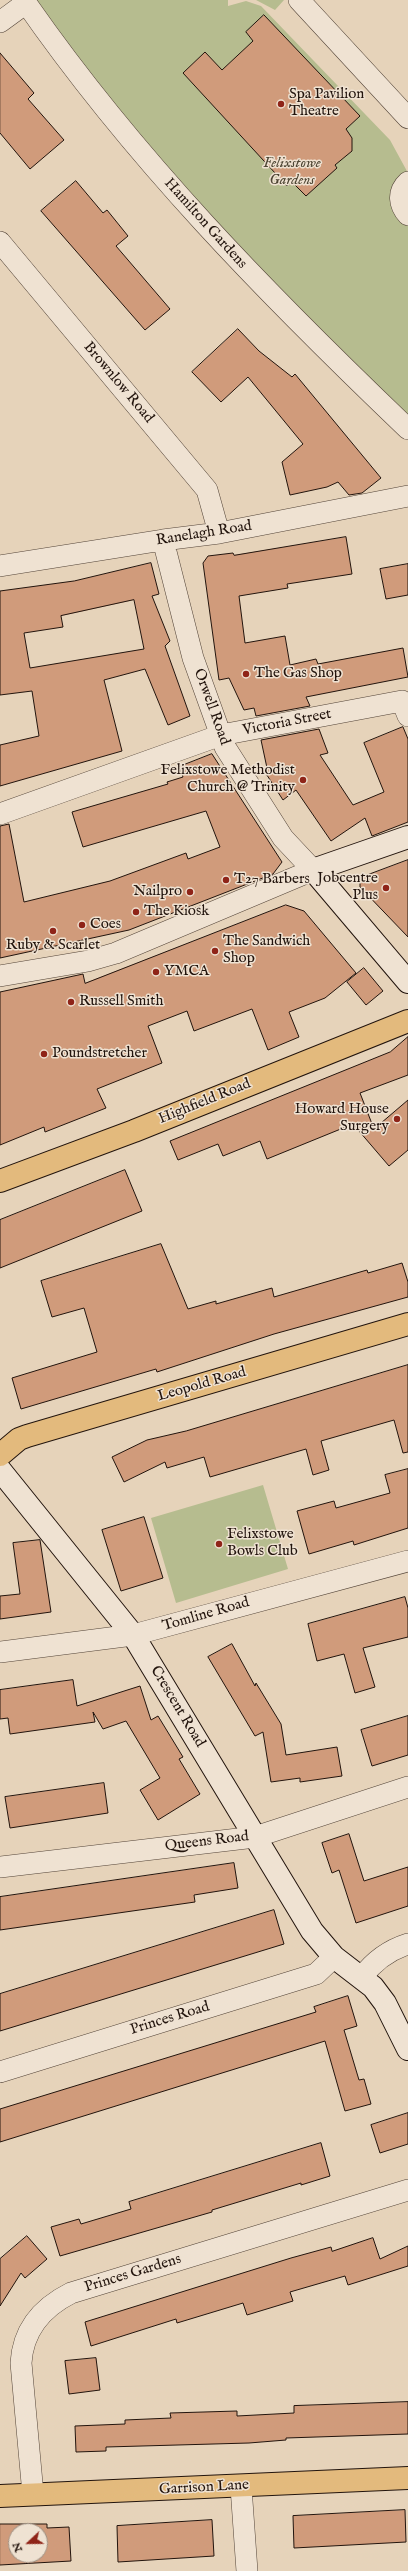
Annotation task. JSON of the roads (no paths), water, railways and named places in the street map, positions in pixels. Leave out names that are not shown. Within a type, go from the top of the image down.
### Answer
[{"type":"main road","name":"Highfield Road","points":[[0,1181],[134,1131],[408,1021]]},
{"type":"main road","name":"Leopold Road","points":[[0,1455],[19,1439],[27,1436],[408,1324]]},
{"type":"main road","name":"Garrison Lane","points":[[0,2496],[241,2487],[408,2478]]},
{"type":"street","points":[[299,0],[408,118]]},
{"type":"street","points":[[0,22],[25,1]]},
{"type":"street","name":"Hamilton Gardens","points":[[25,1],[90,90],[184,201],[267,293],[408,429]]},
{"type":"street","points":[[408,182],[404,186],[400,199],[401,205],[408,215]]},
{"type":"street","name":"Brownlow Road","points":[[0,242],[207,490],[219,533]]},
{"type":"street","name":"Ranelagh Road","points":[[0,566],[163,540],[219,533],[408,496]]},
{"type":"street","name":"Orwell Road","points":[[163,540],[193,658],[231,758],[284,838],[408,982]]},
{"type":"street","name":"Victoria Street","points":[[0,814],[146,760],[221,735],[402,701],[408,716]]},
{"type":"street","points":[[0,976],[88,961],[116,953],[313,870],[408,837]]},
{"type":"street","name":"Crescent Road","points":[[0,1470],[133,1635],[312,1932],[334,1957],[362,1977],[381,1997],[408,2049]]},
{"type":"street","name":"Tomline Road","points":[[0,1652],[133,1635],[408,1561]]},
{"type":"street","name":"Queens Road","points":[[0,1867],[255,1836],[408,1787]]},
{"type":"street","points":[[362,1977],[380,1958],[408,1944]]},
{"type":"street","name":"Princes Road","points":[[0,2072],[316,1974],[334,1957]]},
{"type":"street","name":"Princes Gardens","points":[[33,2494],[21,2363],[22,2350],[34,2322],[50,2305],[71,2293],[408,2190]]},
{"type":"street","points":[[241,2487],[247,2571]]},
{"type":"place","name":"Spa Pavilion Theatre","points":[[281,104]]},
{"type":"place","name":"The Gas Shop","points":[[246,674]]},
{"type":"place","name":"Felixstowe Methodist Church @ Trinity","points":[[303,780]]},
{"type":"place","name":"T27 Barbers","points":[[226,880]]},
{"type":"place","name":"Jobcentre Plus","points":[[386,888]]},
{"type":"place","name":"Nailpro","points":[[190,892]]},
{"type":"place","name":"The Kiosk","points":[[136,912]]},
{"type":"place","name":"Coes","points":[[82,925]]},
{"type":"place","name":"Ruby & Scarlet","points":[[53,931]]},
{"type":"place","name":"The Sandwich Shop","points":[[215,951]]},
{"type":"place","name":"YMCA","points":[[156,972]]},
{"type":"place","name":"Russell Smith","points":[[71,1002]]},
{"type":"place","name":"Poundstretcher","points":[[44,1054]]},
{"type":"place","name":"Howard House Surgery","points":[[397,1119]]},
{"type":"place","name":"Felixstowe Bowls Club","points":[[219,1544]]},
{"type":"park label","name":"Felixstowe Gardens","points":[[292,172]]}]
